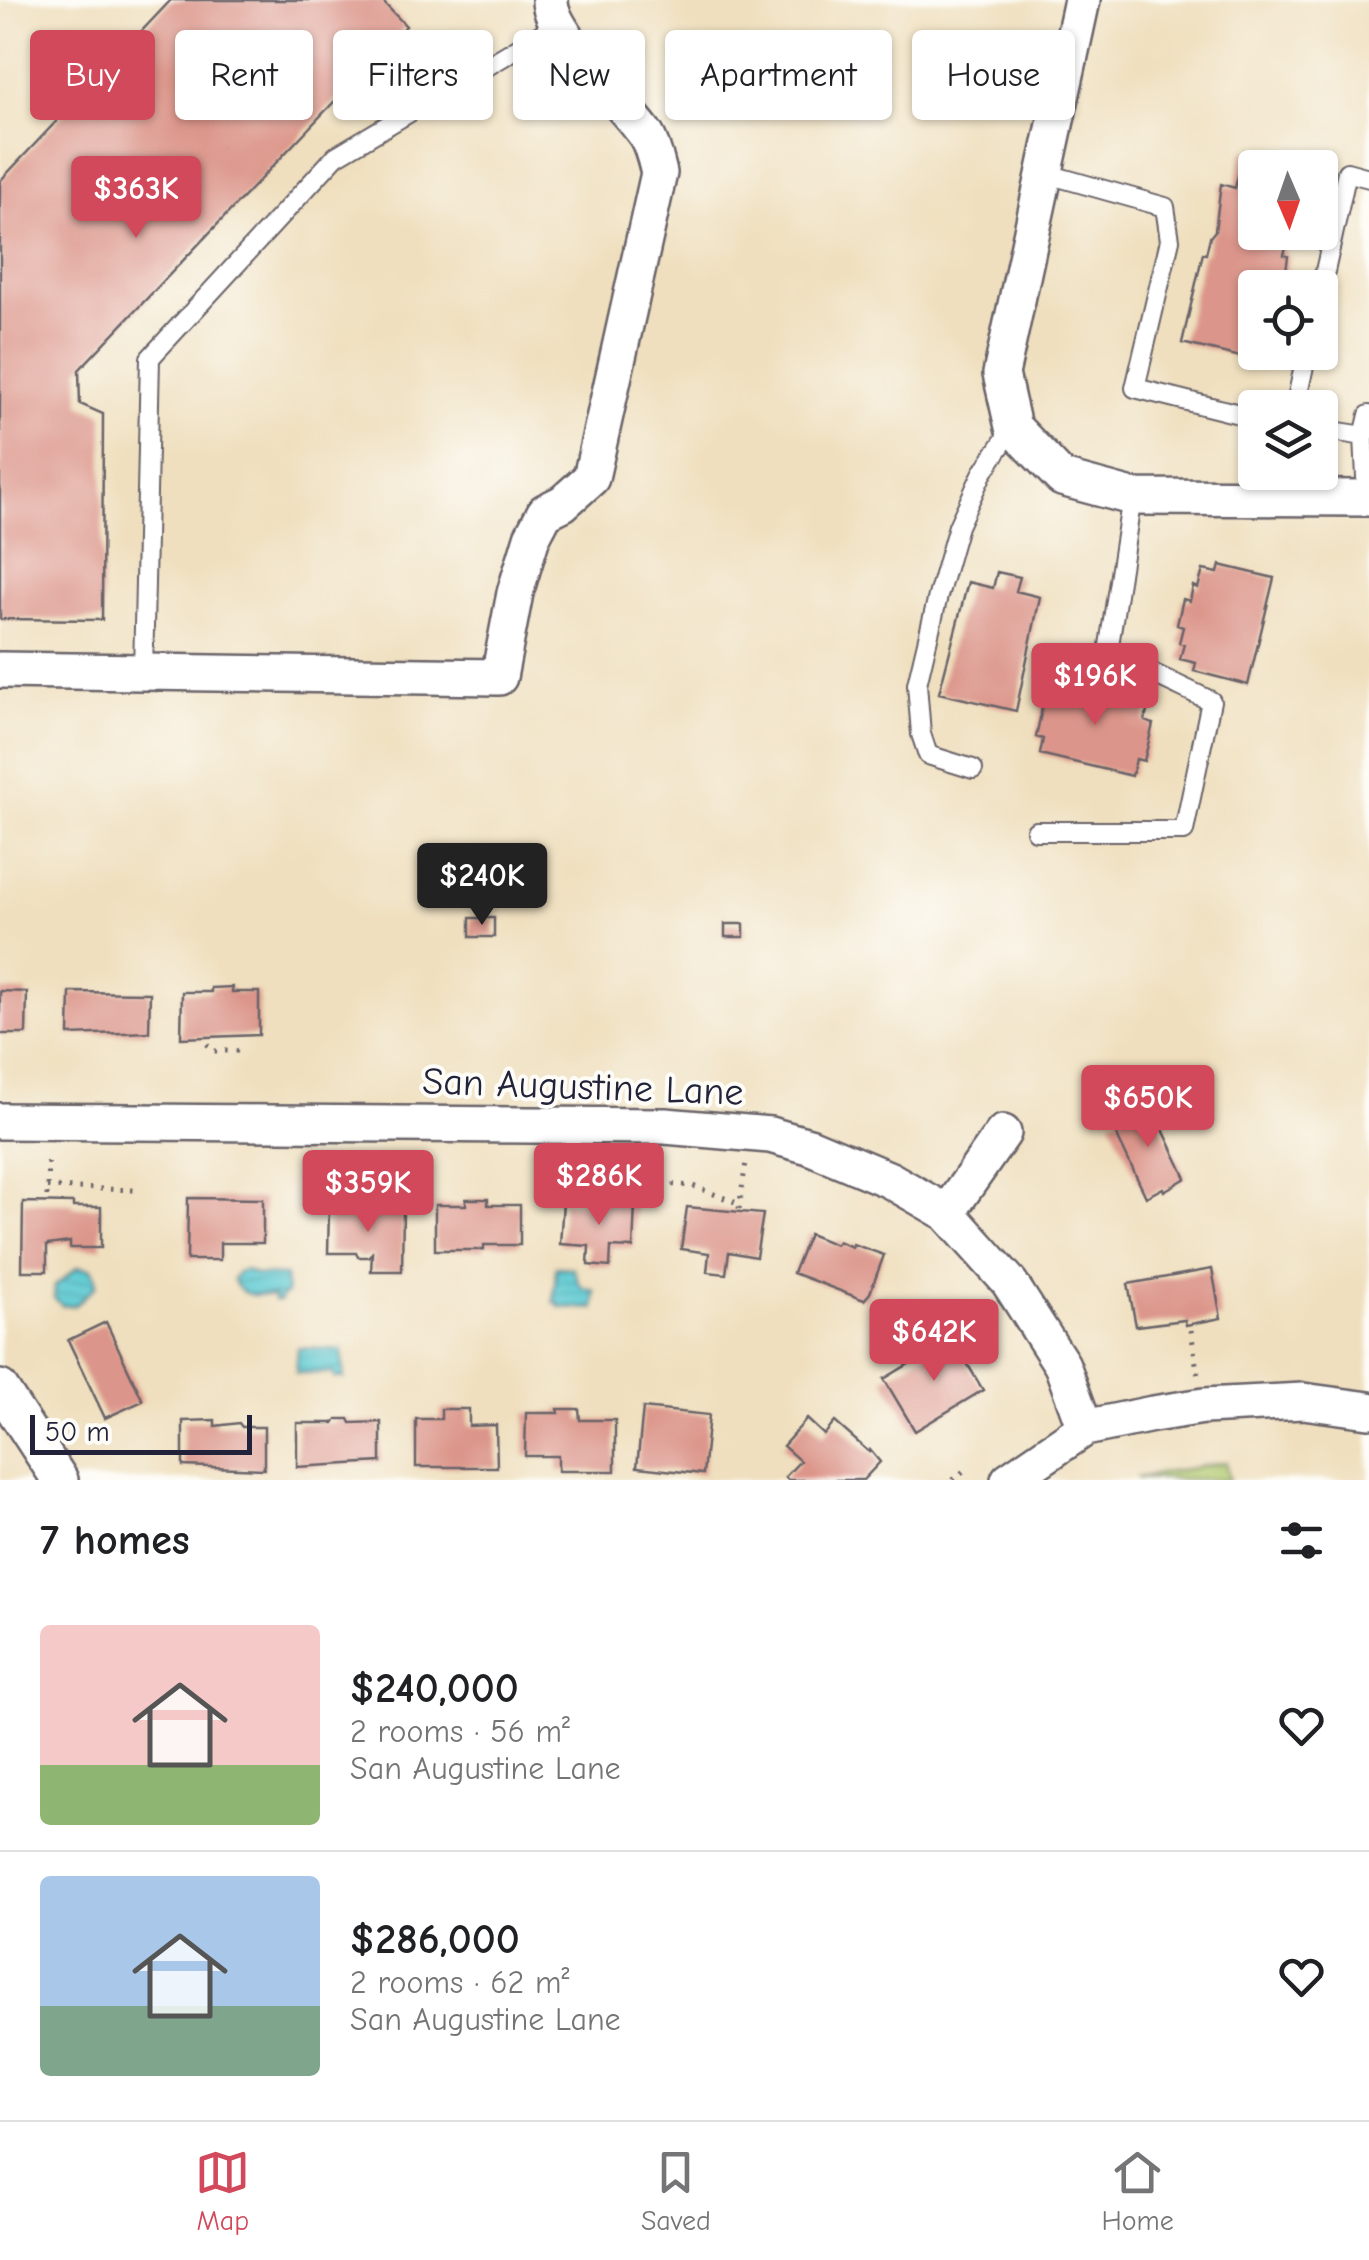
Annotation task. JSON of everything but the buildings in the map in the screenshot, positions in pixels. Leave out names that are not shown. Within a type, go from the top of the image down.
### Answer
[{"type":"street","points":[[1082,0],[1001,374],[1013,427],[1062,478],[1132,497],[1368,498]]},
{"type":"street","points":[[0,670],[499,677],[515,592],[532,537],[546,512],[563,503],[591,478],[659,173],[649,139],[554,12]]},
{"type":"street","name":"San Augustine Lane","points":[[0,1121],[717,1128],[770,1135],[809,1146],[890,1180],[947,1213],[1009,1282],[1062,1364],[1085,1428]]},
{"type":"street","points":[[947,1213],[1003,1133]]},
{"type":"street","points":[[0,1388],[60,1480]]},
{"type":"street","points":[[1009,1480],[1085,1428],[1204,1406],[1303,1401],[1369,1410]]},
{"type":"lane","points":[[144,672],[150,358],[336,156],[554,12]]},
{"type":"lane","points":[[1325,270],[1347,172],[1369,178]]},
{"type":"lane","points":[[1044,173],[1165,207],[1170,240],[1134,388],[1238,414]]},
{"type":"lane","points":[[1368,498],[1364,436],[1369,415]]},
{"type":"lane","points":[[973,769],[928,755],[921,734],[917,684],[958,526],[982,474],[1013,427]]},
{"type":"lane","points":[[1338,432],[1364,436]]},
{"type":"lane","points":[[1036,831],[1184,831],[1212,701],[1108,652],[1132,497]]},
{"type":"path","points":[[207,1044],[214,1051],[244,1051]]},
{"type":"path","points":[[48,1141],[48,1196]]},
{"type":"path","points":[[662,1184],[693,1186],[739,1206],[746,1158]]},
{"type":"path","points":[[578,1177],[601,1181],[610,1197]]},
{"type":"path","points":[[48,1187],[134,1190]]},
{"type":"path","points":[[1191,1330],[1204,1406]]},
{"type":"path","points":[[953,1480],[965,1470]]},
{"type":"green space","points":[[1226,1462],[1229,1480],[1136,1478]]},
{"type":"water","points":[[78,1267],[91,1269],[96,1286],[75,1305],[63,1306],[54,1298],[55,1286]]},
{"type":"water","points":[[556,1267],[573,1268],[581,1287],[595,1291],[594,1309],[559,1307],[554,1302]]},
{"type":"water","points":[[245,1270],[256,1275],[285,1276],[287,1294],[281,1301],[274,1301],[274,1296],[244,1292],[233,1279]]},
{"type":"water","points":[[298,1348],[342,1350],[344,1378],[334,1378],[333,1373],[296,1373]]}]
